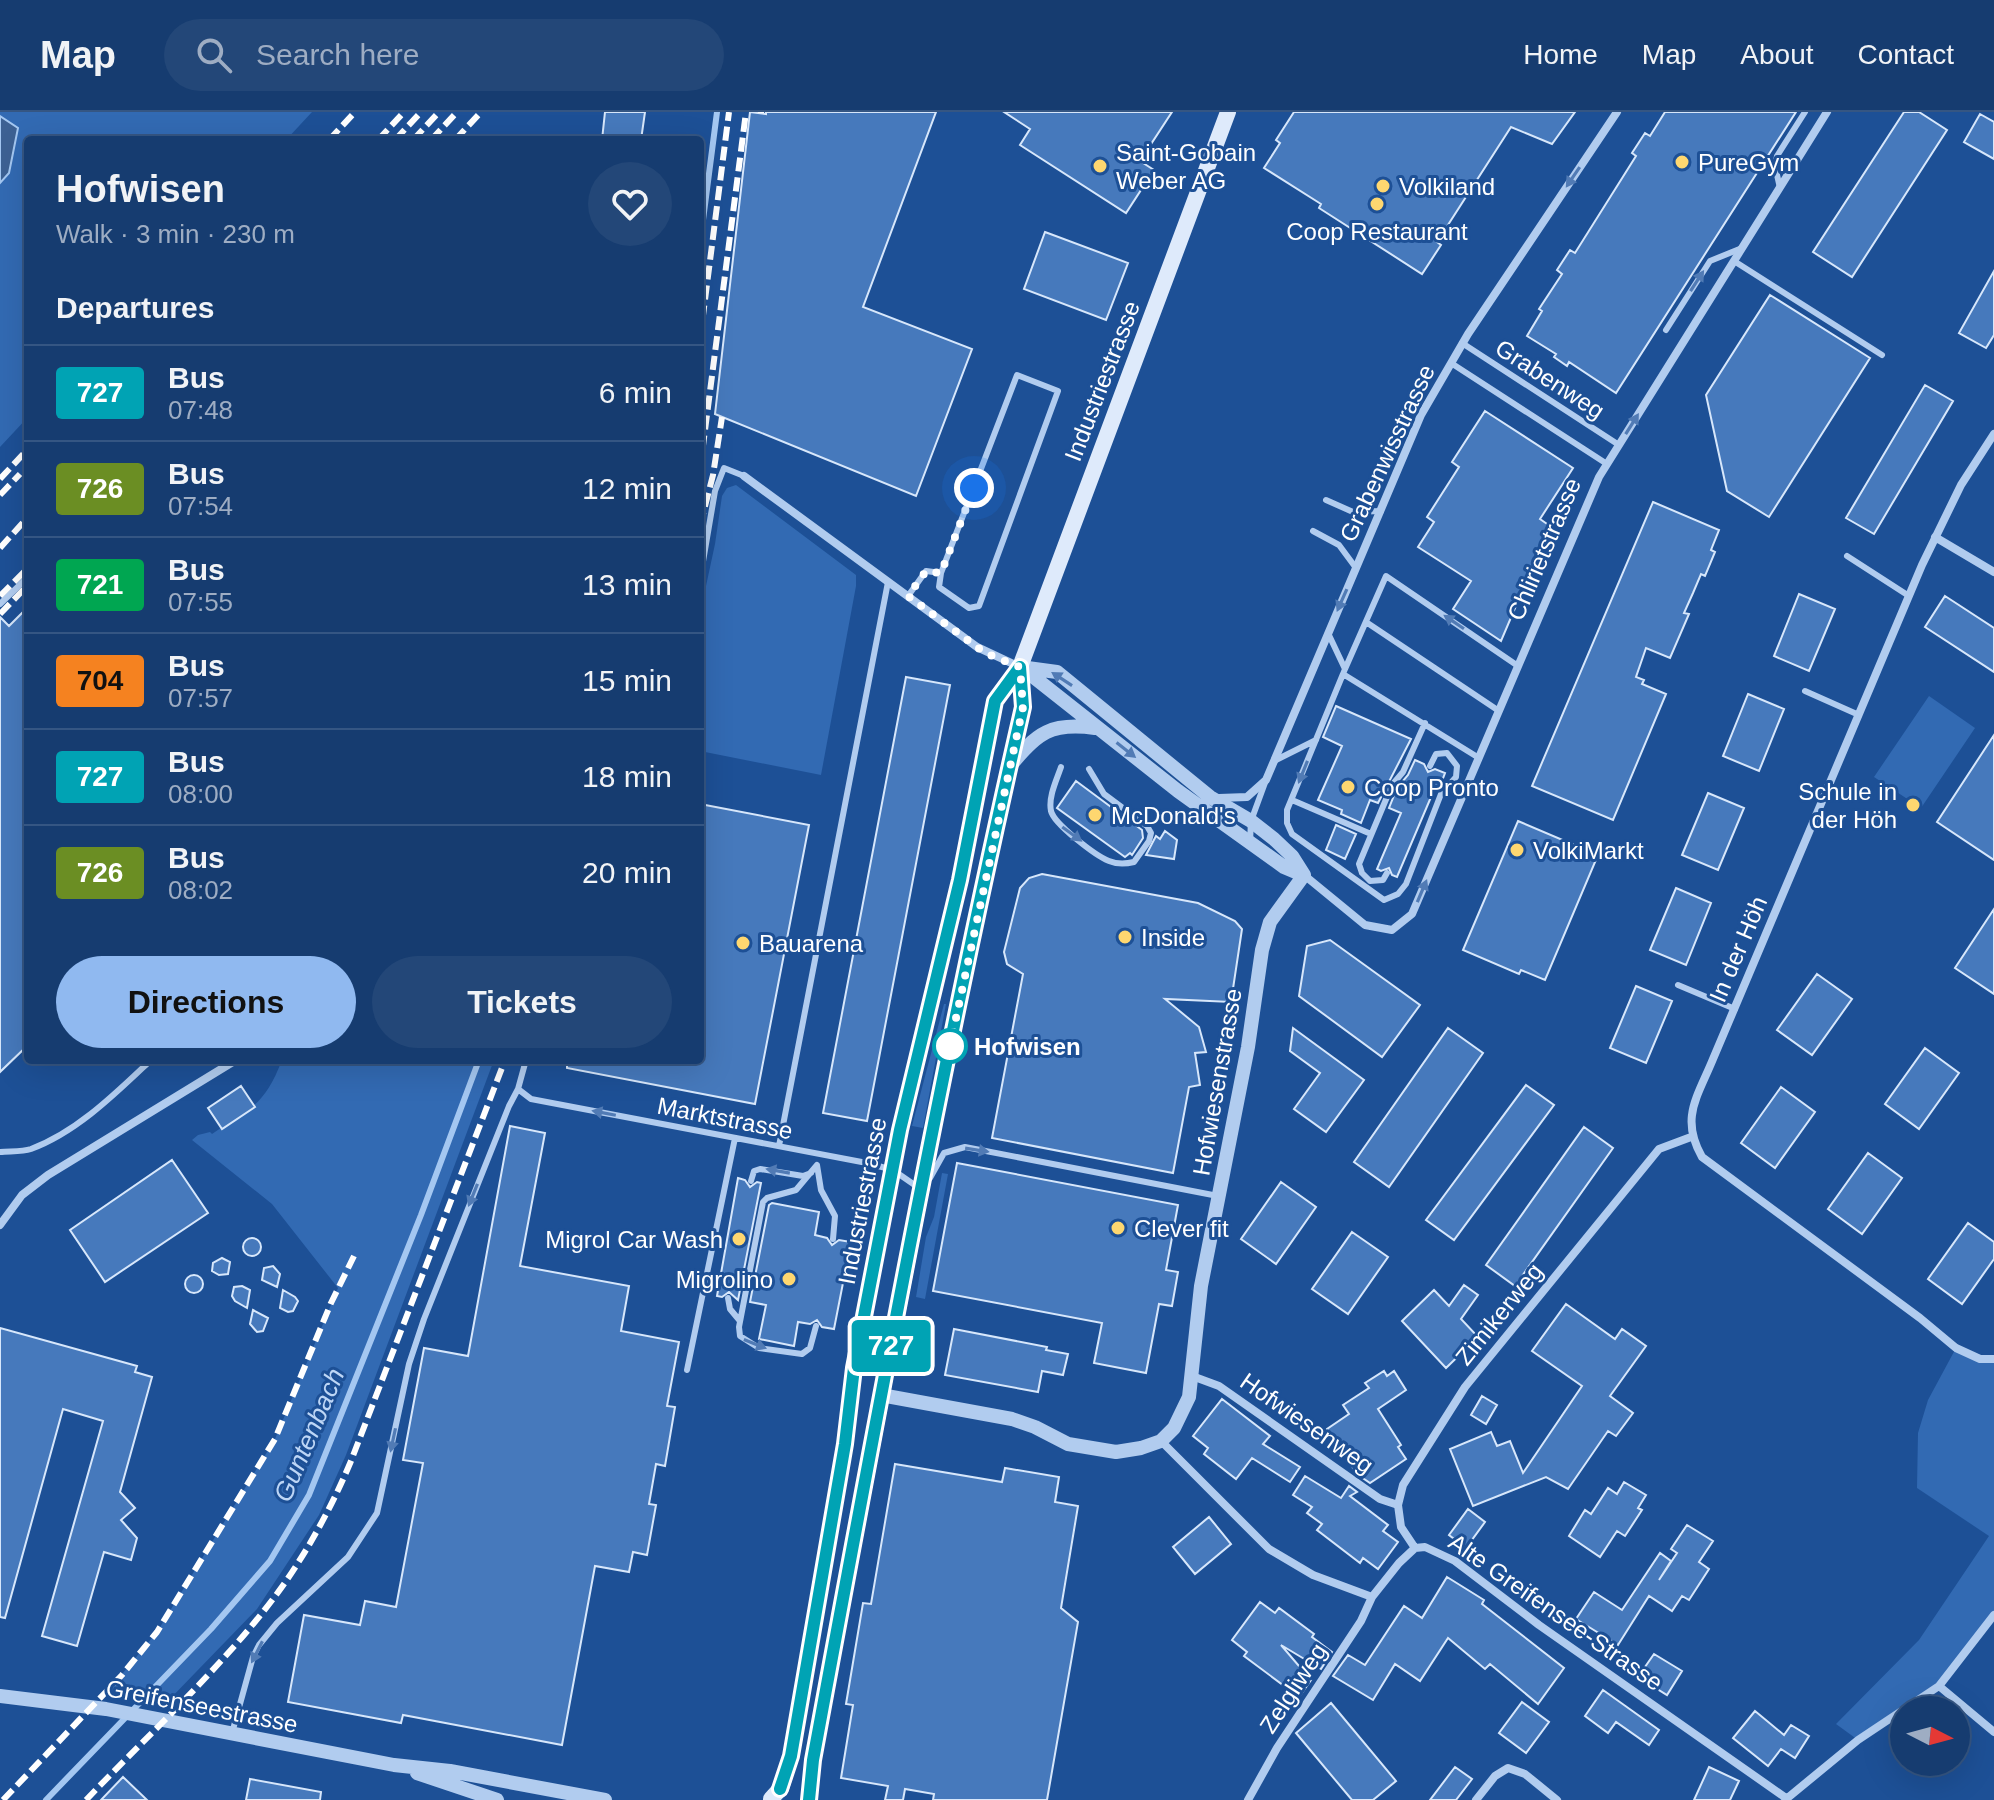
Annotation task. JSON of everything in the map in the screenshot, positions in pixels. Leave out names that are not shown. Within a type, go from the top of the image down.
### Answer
[{"type":"main road","name":"Industriestrasse","points":[[770,1800],[781,1788],[791,1756],[845,1444],[854,1368],[900,1130],[960,880],[995,701],[1020,667],[1228,112]]},
{"type":"main road","name":"Industriestrasse","points":[[809,1800],[813,1760],[881,1395],[1023,707],[1020,667]]},
{"type":"main road","name":"Industriestrasse","points":[[770,1800],[784,1800]]},
{"type":"street","name":"Grabenwisstrasse","points":[[1266,780],[1421,415],[1462,343],[1617,112]]},
{"type":"street","name":"Chlirietstrasse","points":[[1020,667],[1057,672],[1210,797],[1251,821],[1285,848],[1304,875],[1365,925],[1392,930],[1412,914],[1607,464],[1827,112]]},
{"type":"street","name":"In der Höh","points":[[1691,1137],[1692,1112],[1909,596],[1961,485],[1994,434]]},
{"type":"street","points":[[744,476],[985,653],[1020,667]]},
{"type":"street","points":[[1935,537],[1994,572]]},
{"type":"street","name":"Chlirietstrasse","points":[[1020,667],[1178,791],[1284,867],[1304,875]]},
{"type":"street","points":[[1008,769],[1031,740],[1047,732],[1071,725],[1098,729]]},
{"type":"street","points":[[1210,797],[1247,797],[1266,780]]},
{"type":"street","name":"Hofwiesenstrasse","points":[[1161,1441],[1183,1413],[1192,1376],[1201,1286],[1248,1047],[1262,950],[1270,922],[1304,875]]},
{"type":"street","points":[[2,1219],[22,1195],[48,1175],[229,1064]]},
{"type":"street","points":[[1691,1137],[1702,1157],[1956,1348],[1980,1359],[1994,1359]]},
{"type":"street","name":"Zimikerweg","points":[[1398,1505],[1403,1485],[1465,1387],[1659,1149],[1691,1137]]},
{"type":"street","name":"Hofwiesenweg","points":[[1192,1376],[1219,1386],[1380,1499],[1398,1505]]},
{"type":"street","points":[[881,1395],[1012,1419],[1068,1444],[1088,1448],[1116,1452],[1161,1441],[1269,1549],[1313,1575],[1372,1597]]},
{"type":"street","points":[[1398,1505],[1401,1527],[1415,1548]]},
{"type":"street","name":"Alte Greifensee-Strasse","points":[[1372,1597],[1415,1548],[1425,1547],[1438,1552],[1455,1561],[1539,1625],[1786,1799]]},
{"type":"street","name":"Zelgliweg","points":[[1248,1800],[1277,1748],[1361,1621],[1372,1597]]},
{"type":"street","points":[[1786,1799],[1858,1740],[1939,1686],[1994,1615]]},
{"type":"street","points":[[1939,1686],[1994,1732]]},
{"type":"street","name":"Greifenseestrasse","points":[[0,1696],[106,1709],[394,1765],[450,1771],[605,1800]]},
{"type":"street","name":"Greifenseestrasse","points":[[394,1765],[468,1796],[497,1800]]},
{"type":"street","points":[[1476,1800],[1495,1776],[1508,1768],[1525,1774],[1557,1800]]},
{"type":"street","points":[[468,1796],[480,1787],[506,1781]]},
{"type":"lane","points":[[1780,188],[1775,166],[1777,156],[1805,112]]},
{"type":"lane","points":[[1666,330],[1710,261],[1742,248]]},
{"type":"lane","points":[[1734,261],[1882,355]]},
{"type":"lane","name":"Grabenweg","points":[[1462,343],[1619,445]]},
{"type":"lane","points":[[1451,363],[1607,464]]},
{"type":"lane","points":[[1017,375],[1058,391],[979,606],[969,608],[939,587],[941,573],[1017,375]]},
{"type":"lane","points":[[704,556],[715,491],[724,468],[744,476]]},
{"type":"lane","points":[[1326,500],[1353,512],[1381,511]]},
{"type":"lane","points":[[1313,531],[1339,545],[1356,568]]},
{"type":"lane","points":[[1847,556],[1909,596]]},
{"type":"lane","points":[[908,596],[926,571],[941,573]]},
{"type":"lane","points":[[1430,766],[1436,754],[1447,753],[1457,766],[1456,777],[1441,794],[1406,884],[1391,899],[1384,900],[1292,834],[1287,823],[1287,810],[1386,576],[1518,666]]},
{"type":"lane","points":[[0,604],[24,581]]},
{"type":"lane","points":[[779,1146],[888,582]]},
{"type":"lane","points":[[1366,622],[1499,711]]},
{"type":"lane","points":[[1328,632],[1344,671],[1479,758]]},
{"type":"lane","points":[[1805,691],[1859,715]]},
{"type":"lane","points":[[1387,873],[1383,880],[1370,881],[1359,864],[1392,785],[1403,772],[1425,723]]},
{"type":"lane","points":[[1274,761],[1316,740]]},
{"type":"lane","points":[[1061,767],[1050,810],[1061,827],[1108,861],[1134,862],[1151,833],[1147,826],[1104,794],[1089,769]]},
{"type":"lane","points":[[1250,842],[1251,821],[1266,780]]},
{"type":"lane","points":[[1292,800],[1371,834]]},
{"type":"lane","points":[[1678,985],[1735,1009]]},
{"type":"lane","points":[[0,1152],[28,1150],[60,1135],[117,1092],[147,1064]]},
{"type":"lane","points":[[232,1733],[259,1645],[277,1623],[348,1557],[377,1513],[414,1349],[518,1089],[525,1064]]},
{"type":"lane","name":"Marktstrasse","points":[[518,1089],[531,1099],[893,1170],[922,1191]]},
{"type":"lane","points":[[687,1370],[735,1138]]},
{"type":"lane","points":[[922,1191],[944,1153],[965,1147],[1219,1197]]},
{"type":"lane","points":[[819,1154],[817,1165],[821,1190],[835,1216],[833,1239]]},
{"type":"lane","points":[[816,1326],[810,1348],[799,1355],[751,1345],[740,1336],[740,1321],[763,1202],[796,1190],[817,1165]]},
{"type":"lane","points":[[751,1181],[754,1171],[760,1169],[803,1176],[811,1173]]},
{"type":"lane","points":[[728,1298],[730,1309],[740,1321]]},
{"type":"shaded area","points":[[0,112],[312,112],[290,136],[24,136],[24,421],[0,447]]},
{"type":"shaded area","points":[[0,116],[18,128],[9,173],[0,183]]},
{"type":"shaded area","points":[[736,485],[856,575],[821,775],[704,752],[704,595],[722,496],[727,488]]},
{"type":"shaded area","points":[[1929,696],[1975,728],[1921,808],[1874,777]]},
{"type":"shaded area","points":[[944,1004],[923,1128],[912,1126]]},
{"type":"shaded area","points":[[280,1064],[493,1064],[346,1455],[319,1515],[257,1609],[167,1702],[108,1691],[157,1632],[275,1439],[338,1288],[272,1204],[192,1140],[198,1135],[212,1134],[246,1112],[262,1097]]},
{"type":"shaded area","points":[[942,1173],[948,1174],[925,1299],[916,1297],[926,1237],[934,1217]]},
{"type":"shaded area","points":[[1956,1348],[1994,1359],[1994,1615],[1939,1686],[1924,1696],[1890,1696],[1890,1719],[1858,1740],[1836,1724],[1919,1640],[1989,1536],[1917,1488],[1918,1433],[1928,1400]]},
{"type":"building","points":[[605,112],[645,112],[642,136],[602,136]]},
{"type":"building","points":[[750,112],[936,112],[863,307],[972,349],[916,496],[715,414]]},
{"type":"building","name":"Saint-Gobain Weber AG","points":[[1004,112],[1172,112],[1140,161],[1154,170],[1126,213],[1020,145],[1030,129]]},
{"type":"building","name":"Volkiland","points":[[1294,112],[1575,112],[1552,144],[1511,127],[1437,242],[1441,245],[1422,274],[1319,208],[1321,204],[1264,168],[1280,143],[1276,140]]},
{"type":"building","points":[[1665,112],[1796,112],[1616,393],[1569,362],[1567,366],[1554,357],[1556,354],[1527,336],[1542,311],[1539,309],[1562,274],[1557,270],[1570,250],[1575,253],[1636,156],[1632,153],[1645,133],[1650,136]]},
{"type":"building","points":[[1904,112],[1919,112],[1947,130],[1852,277],[1813,252]]},
{"type":"building","points":[[1980,114],[1994,122],[1994,159],[1964,142]]},
{"type":"building","points":[[1045,232],[1128,263],[1106,320],[1024,289]]},
{"type":"building","points":[[1994,271],[1994,335],[1986,348],[1959,333]]},
{"type":"building","points":[[1770,295],[1870,358],[1769,517],[1727,491],[1706,395]]},
{"type":"building","points":[[1925,385],[1953,401],[1874,534],[1846,518]]},
{"type":"building","points":[[1485,411],[1573,468],[1540,519],[1550,526],[1501,641],[1453,609],[1471,581],[1418,547],[1434,522],[1427,517],[1459,467],[1452,462]]},
{"type":"building","points":[[1653,502],[1719,530],[1711,550],[1715,552],[1705,576],[1701,574],[1684,613],[1689,614],[1670,658],[1646,648],[1636,677],[1644,680],[1642,684],[1666,694],[1613,820],[1532,786]]},
{"type":"building","points":[[1799,594],[1835,609],[1809,671],[1774,656]]},
{"type":"building","points":[[1945,596],[1994,628],[1994,672],[1925,627]]},
{"type":"building","points":[[24,611],[24,1049],[0,1072],[0,617],[9,626]]},
{"type":"building","points":[[906,677],[950,685],[867,1121],[823,1113]]},
{"type":"building","points":[[1748,694],[1784,709],[1759,771],[1723,756]]},
{"type":"building","points":[[1336,706],[1411,739],[1378,803],[1370,800],[1361,823],[1341,814],[1342,810],[1318,800],[1342,746],[1323,737]]},
{"type":"building","points":[[1994,735],[1994,860],[1937,822]]},
{"type":"building","points":[[1415,760],[1424,764],[1428,772],[1435,769],[1445,773],[1440,786],[1434,790],[1397,877],[1392,875],[1389,868],[1377,869],[1401,813],[1389,808],[1397,788]]},
{"type":"building","name":"McDonald's","points":[[1076,781],[1142,830],[1143,838],[1132,855],[1130,853],[1125,857],[1057,808]]},
{"type":"building","points":[[1708,793],[1744,808],[1718,870],[1682,855]]},
{"type":"building","name":"Bauarena","points":[[704,805],[809,825],[755,1104],[567,1068],[567,1064],[704,1064]]},
{"type":"building","points":[[1518,821],[1598,855],[1545,980],[1521,970],[1519,974],[1463,950]]},
{"type":"building","points":[[1336,825],[1356,834],[1345,859],[1326,850]]},
{"type":"building","points":[[1165,831],[1177,840],[1174,859],[1146,855],[1156,836],[1160,839]]},
{"type":"building","points":[[1042,874],[1198,903],[1235,921],[1242,929],[1231,1002],[1165,999],[1199,1027],[1206,1052],[1195,1053],[1200,1085],[1189,1087],[1173,1173],[992,1138],[1023,974],[1007,964],[1004,952],[1020,888],[1029,878]]},
{"type":"building","points":[[1676,888],[1711,903],[1686,965],[1650,950]]},
{"type":"building","points":[[1994,909],[1994,994],[1955,968]]},
{"type":"building","points":[[1330,940],[1420,1005],[1382,1057],[1299,996],[1307,946]]},
{"type":"building","points":[[1817,974],[1852,999],[1812,1055],[1777,1030]]},
{"type":"building","points":[[1636,986],[1672,1001],[1646,1063],[1610,1048]]},
{"type":"building","points":[[1293,1028],[1364,1080],[1326,1132],[1294,1109],[1320,1073],[1290,1051]]},
{"type":"building","points":[[1448,1028],[1483,1053],[1389,1187],[1354,1162]]},
{"type":"building","points":[[1925,1048],[1959,1073],[1919,1129],[1885,1104]]},
{"type":"building","points":[[1526,1085],[1554,1105],[1454,1240],[1426,1220]]},
{"type":"building","points":[[241,1086],[255,1107],[222,1129],[208,1108]]},
{"type":"building","points":[[1781,1087],[1815,1112],[1775,1168],[1741,1143]]},
{"type":"building","points":[[510,1126],[545,1133],[520,1266],[629,1286],[621,1331],[679,1342],[667,1406],[675,1407],[665,1466],[656,1464],[649,1504],[656,1505],[647,1555],[633,1552],[629,1572],[595,1566],[562,1745],[403,1715],[401,1723],[288,1702],[304,1615],[360,1625],[365,1601],[396,1607],[423,1463],[403,1460],[424,1348],[468,1356]]},
{"type":"building","points":[[1584,1127],[1613,1148],[1515,1286],[1486,1265]]},
{"type":"building","points":[[1868,1153],[1902,1178],[1862,1234],[1828,1209]]},
{"type":"building","points":[[172,1160],[208,1213],[105,1282],[70,1230]]},
{"type":"building","points":[[957,1163],[1178,1205],[1166,1270],[1178,1272],[1172,1306],[1159,1304],[1146,1373],[1094,1363],[1102,1323],[933,1291]]},
{"type":"building","name":"Migrol Car Wash","points":[[738,1178],[745,1180],[750,1187],[761,1183],[738,1300],[729,1292],[722,1297],[717,1296]]},
{"type":"building","points":[[1281,1182],[1316,1207],[1276,1264],[1241,1239]]},
{"type":"building","points":[[769,1205],[819,1212],[815,1235],[827,1238],[832,1245],[839,1240],[851,1242],[834,1329],[822,1327],[817,1320],[810,1324],[798,1322],[794,1346],[759,1339],[766,1305],[750,1302]]},
{"type":"building","points":[[1968,1223],[1994,1242],[1994,1259],[1962,1304],[1928,1279]]},
{"type":"building","points":[[1352,1232],[1388,1257],[1348,1314],[1312,1289]]},
{"type":"building","points":[[252,1238],[261,1247],[252,1256],[243,1247]]},
{"type":"building","points":[[222,1258],[230,1262],[228,1274],[219,1275],[212,1271],[213,1263]]},
{"type":"building","points":[[273,1266],[280,1274],[277,1287],[262,1280],[264,1268]]},
{"type":"building","points":[[194,1275],[203,1284],[194,1293],[185,1284]]},
{"type":"building","points":[[1464,1285],[1478,1295],[1461,1319],[1478,1337],[1446,1368],[1402,1321],[1434,1290],[1449,1306]]},
{"type":"building","points":[[242,1286],[250,1290],[247,1308],[232,1296],[234,1287]]},
{"type":"building","points":[[283,1290],[298,1301],[293,1311],[280,1308]]},
{"type":"building","points":[[1566,1304],[1615,1339],[1622,1329],[1646,1346],[1610,1396],[1633,1413],[1616,1436],[1608,1431],[1568,1489],[1546,1477],[1473,1506],[1450,1449],[1491,1432],[1497,1446],[1510,1441],[1523,1473],[1582,1386],[1532,1351]]},
{"type":"building","points":[[253,1310],[268,1318],[263,1331],[257,1332],[250,1324]]},
{"type":"building","points":[[0,1328],[137,1366],[135,1372],[152,1377],[120,1492],[135,1508],[121,1520],[137,1538],[131,1560],[104,1552],[77,1646],[42,1636],[103,1421],[63,1409],[5,1618],[0,1617]]},
{"type":"building","points":[[954,1329],[1068,1354],[1063,1375],[1042,1371],[1038,1392],[945,1375]]},
{"type":"building","points":[[1384,1371],[1387,1376],[1394,1371],[1406,1390],[1378,1409],[1401,1445],[1398,1447],[1406,1459],[1370,1483],[1357,1474],[1327,1429],[1349,1414],[1343,1405],[1369,1388],[1365,1383]]},
{"type":"building","points":[[1482,1396],[1497,1405],[1486,1424],[1471,1415]]},
{"type":"building","points":[[1222,1399],[1270,1436],[1263,1444],[1300,1467],[1290,1482],[1252,1458],[1236,1479],[1204,1454],[1208,1448],[1193,1436]]},
{"type":"building","points":[[895,1464],[1002,1482],[1005,1468],[1059,1477],[1055,1502],[1078,1506],[1061,1608],[1078,1622],[1047,1800],[933,1800],[934,1794],[905,1789],[903,1800],[885,1800],[888,1786],[841,1778],[853,1705],[846,1704],[863,1603],[871,1604]]},
{"type":"building","points":[[1305,1476],[1341,1498],[1349,1486],[1357,1492],[1350,1496],[1388,1525],[1383,1531],[1398,1542],[1378,1569],[1363,1558],[1360,1563],[1317,1530],[1322,1524],[1307,1513],[1312,1507],[1293,1495]]},
{"type":"building","points":[[1624,1482],[1646,1495],[1638,1508],[1642,1510],[1625,1536],[1617,1531],[1600,1557],[1569,1536],[1585,1510],[1591,1514],[1608,1488],[1617,1494]]},
{"type":"building","points":[[1468,1509],[1485,1522],[1466,1548],[1449,1535]]},
{"type":"building","points":[[1209,1517],[1231,1544],[1195,1574],[1173,1547]]},
{"type":"building","points":[[1687,1525],[1713,1541],[1699,1562],[1709,1569],[1689,1600],[1682,1596],[1672,1611],[1649,1596],[1618,1645],[1576,1619],[1594,1592],[1622,1610],[1660,1553],[1671,1561],[1659,1580],[1677,1553],[1671,1549]]},
{"type":"building","points":[[1447,1577],[1484,1600],[1482,1604],[1564,1668],[1538,1704],[1490,1664],[1485,1669],[1448,1638],[1420,1681],[1395,1664],[1373,1700],[1333,1676],[1348,1655],[1365,1665],[1404,1606],[1422,1618]]},
{"type":"building","points":[[1260,1602],[1275,1613],[1279,1608],[1332,1652],[1321,1669],[1281,1645],[1311,1680],[1299,1697],[1244,1656],[1247,1652],[1232,1640]]},
{"type":"building","points":[[1654,1654],[1682,1671],[1667,1695],[1638,1677]]},
{"type":"building","points":[[1603,1690],[1659,1730],[1649,1745],[1616,1722],[1608,1733],[1585,1716]]},
{"type":"building","points":[[1522,1702],[1549,1722],[1526,1753],[1499,1733]]},
{"type":"building","points":[[1331,1703],[1396,1781],[1373,1800],[1352,1800],[1296,1733]]},
{"type":"building","points":[[1755,1711],[1784,1735],[1791,1725],[1809,1736],[1795,1758],[1781,1749],[1768,1766],[1733,1738]]},
{"type":"building","points":[[1455,1767],[1472,1779],[1456,1800],[1430,1800]]},
{"type":"building","points":[[1709,1767],[1739,1781],[1730,1800],[1694,1800]]},
{"type":"building","points":[[123,1777],[147,1800],[101,1800]]},
{"type":"building","points":[[250,1779],[321,1792],[320,1800],[246,1800]]},
{"type":"waterway","name":"Guntenbach","points":[[704,212],[717,112]]},
{"type":"waterway","name":"Guntenbach","points":[[46,1800],[211,1629],[270,1561],[309,1495],[478,1064]]},
{"type":"railway","points":[[333,136],[355,112]]},
{"type":"railway","points":[[382,136],[404,112]]},
{"type":"railway","points":[[399,136],[421,112]]},
{"type":"railway","points":[[417,136],[439,112]]},
{"type":"railway","points":[[435,136],[457,112]]},
{"type":"railway","points":[[459,136],[481,112]]},
{"type":"railway","points":[[704,308],[729,112]]},
{"type":"railway","points":[[704,438],[746,112]]},
{"type":"railway","points":[[704,510],[722,417]]},
{"type":"railway","points":[[0,479],[24,453]]},
{"type":"railway","points":[[0,495],[20,474]]},
{"type":"railway","points":[[0,548],[24,521]]},
{"type":"railway","points":[[0,596],[24,572]]},
{"type":"railway","points":[[0,614],[24,589]]},
{"type":"railway","points":[[86,1800],[239,1640],[284,1584],[312,1539],[351,1461],[503,1064]]},
{"type":"railway","points":[[3,1800],[122,1675],[157,1632],[275,1439],[331,1303],[354,1256]]},
{"type":"bus line","name":"727","points":[[780,1789],[791,1756],[845,1444],[854,1368],[900,1130],[960,880],[995,701],[1020,667],[1023,707],[950,1046],[890,1350],[813,1760],[809,1800]]},
{"type":"place","name":"PureGym","points":[[1682,162]]},
{"type":"place","name":"Saint-Gobain Weber AG","points":[[1100,166]]},
{"type":"place","name":"Volkiland","points":[[1383,186]]},
{"type":"place","name":"Coop Restaurant","points":[[1377,204]]},
{"type":"place","name":"Coop Pronto","points":[[1348,787]]},
{"type":"place","name":"Schule in der Höh","points":[[1913,805]]},
{"type":"place","name":"McDonald's","points":[[1095,815]]},
{"type":"place","name":"VolkiMarkt","points":[[1517,850]]},
{"type":"place","name":"Inside","points":[[1125,937]]},
{"type":"place","name":"Bauarena","points":[[743,943]]},
{"type":"place","name":"Hofwisen","points":[[950,1046]]},
{"type":"place","name":"Clever fit","points":[[1118,1228]]},
{"type":"place","name":"Migrol Car Wash","points":[[739,1239]]},
{"type":"place","name":"Migrolino","points":[[789,1279]]},
{"type":"route","points":[[950,1046],[1023,707],[1020,667],[985,653],[908,596],[926,571],[941,573],[974,488]]}]
